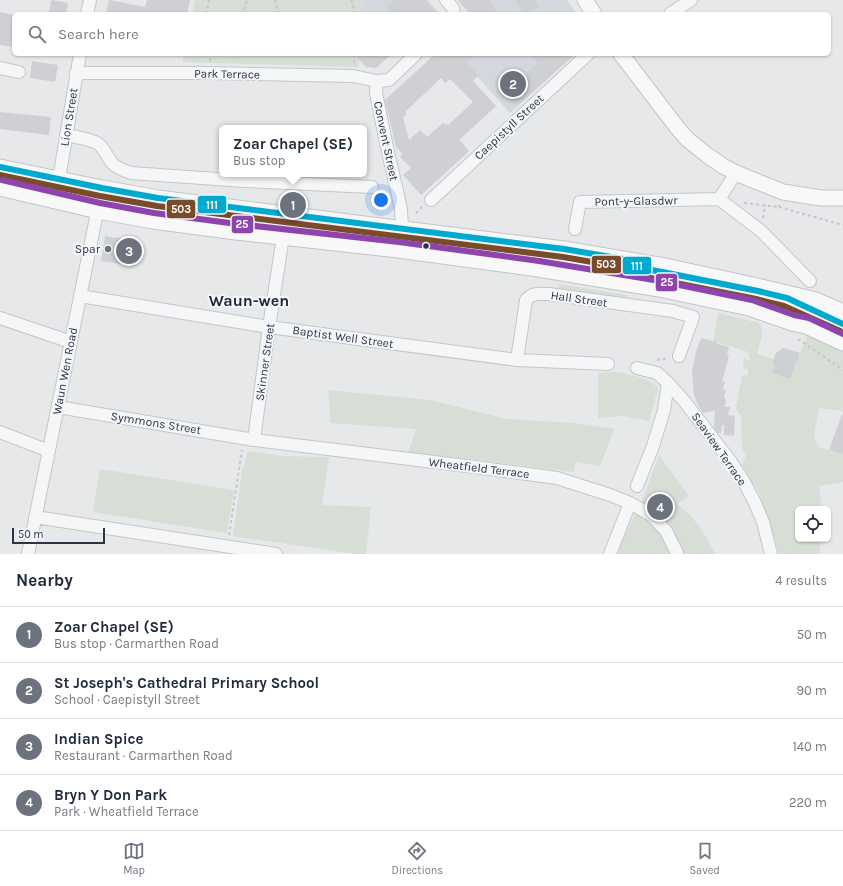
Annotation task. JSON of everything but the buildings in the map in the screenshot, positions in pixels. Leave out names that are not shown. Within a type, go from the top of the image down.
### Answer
[{"type":"main road","points":[[585,0],[593,12]]},
{"type":"main road","points":[[623,56],[687,139],[722,166],[783,192],[821,198],[843,198]]},
{"type":"main road","points":[[0,167],[158,198],[564,249],[664,266],[752,284],[816,300],[843,312]]},
{"type":"main road","points":[[0,188],[98,211],[153,221],[398,250],[538,269],[666,291],[749,308],[792,323],[806,326],[843,343]]},
{"type":"main road","points":[[506,242],[564,261],[633,272],[785,303],[843,331]]},
{"type":"street","points":[[87,12],[90,0]]},
{"type":"street","points":[[446,0],[453,8],[454,12]]},
{"type":"street","points":[[673,12],[691,0]]},
{"type":"street","name":"Lion Street","points":[[59,179],[80,56]]},
{"type":"street","points":[[377,81],[389,80],[414,56]]},
{"type":"street","name":"Caepistyll Street","points":[[431,200],[586,56]]},
{"type":"street","points":[[0,68],[19,72]]},
{"type":"street","name":"Park Terrace","points":[[76,73],[209,73],[353,76],[377,81]]},
{"type":"street","name":"Convent Street","points":[[377,81],[376,93],[401,209],[402,228],[398,250]]},
{"type":"street","points":[[66,135],[97,143],[113,164],[131,173],[245,181],[372,187]]},
{"type":"street","points":[[736,173],[719,199],[761,231],[810,281]]},
{"type":"street","name":"Waun Wen Road","points":[[28,554],[102,188]]},
{"type":"street","name":"Pont-y-Glasdwr","points":[[575,229],[580,202],[719,199]]},
{"type":"street","name":"Skinner Street","points":[[249,439],[283,237]]},
{"type":"street","points":[[623,259],[642,268],[787,298],[843,324]]},
{"type":"street","name":"Hall Street","points":[[517,360],[526,300],[532,294],[549,294],[673,312],[693,317],[679,356]]},
{"type":"street","name":"Baptist Well Street","points":[[80,296],[269,327],[517,360],[608,364]]},
{"type":"street","points":[[0,318],[71,342]]},
{"type":"street","name":"Seaview Terrace","points":[[637,368],[657,373],[668,383],[685,402],[731,462],[754,501],[763,522],[771,554]]},
{"type":"street","points":[[637,486],[653,446],[664,410],[668,383]]},
{"type":"street","name":"Symmons Street","points":[[58,407],[249,439]]},
{"type":"street","points":[[0,432],[48,451]]},
{"type":"street","name":"Wheatfield Terrace","points":[[249,439],[557,478],[630,503],[651,515],[666,532],[677,553]]},
{"type":"street","points":[[610,554],[630,503]]},
{"type":"street","points":[[35,517],[276,554]]},
{"type":"path","points":[[206,12],[209,0]]},
{"type":"path","points":[[242,12],[247,0]]},
{"type":"path","points":[[275,0],[279,12]]},
{"type":"path","points":[[352,0],[354,12]]},
{"type":"path","points":[[354,56],[355,67]]},
{"type":"path","points":[[779,207],[783,192]]},
{"type":"path","points":[[742,202],[779,207],[843,225]]},
{"type":"path","points":[[797,338],[843,370]]},
{"type":"path","points":[[228,546],[249,439]]},
{"type":"shaded area","points":[[195,0],[365,0],[361,12],[192,12]]},
{"type":"shaded area","points":[[365,0],[427,0],[438,12],[361,12]]},
{"type":"shaded area","points":[[458,0],[567,0],[575,12],[468,12]]},
{"type":"shaded area","points":[[184,56],[361,56],[358,67],[182,62]]},
{"type":"shaded area","points":[[435,56],[573,56],[510,113],[477,76],[460,82]]},
{"type":"shaded area","points":[[123,200],[185,209],[342,227],[341,238],[159,216],[107,206]]},
{"type":"shaded area","points":[[363,230],[387,234],[379,239],[362,239]]},
{"type":"shaded area","points":[[425,238],[512,250],[557,263],[557,266],[512,253],[425,241]]},
{"type":"shaded area","points":[[559,284],[627,295],[627,300],[558,289]]},
{"type":"shaded area","points":[[718,313],[759,323],[762,334],[757,354],[773,359],[772,363],[775,365],[772,373],[790,379],[807,336],[843,349],[843,411],[819,408],[814,436],[818,447],[843,454],[843,482],[819,486],[822,506],[795,506],[795,542],[821,542],[819,554],[779,554],[759,493],[742,465],[746,455],[742,448],[741,416],[736,408],[742,375],[747,376],[749,370],[743,368],[744,359],[750,360],[748,352],[713,341]]},
{"type":"shaded area","points":[[615,372],[644,378],[658,388],[649,421],[623,416],[598,418],[598,373]]},
{"type":"shaded area","points":[[328,390],[430,400],[507,419],[574,423],[614,429],[600,466],[576,462],[573,472],[471,459],[408,453],[416,429],[331,423]]},
{"type":"shaded area","points":[[248,451],[280,456],[329,457],[322,505],[371,507],[366,554],[355,554],[233,536],[242,471]]},
{"type":"shaded area","points":[[659,455],[689,496],[677,504],[690,515],[708,540],[715,554],[615,554],[641,504]]},
{"type":"shaded area","points":[[100,469],[234,490],[227,533],[93,512]]},
{"type":"transit line","name":"111","points":[[0,167],[158,198],[564,249],[623,259],[642,268],[787,298],[843,324]]},
{"type":"transit line","name":"503","points":[[0,175],[100,196],[157,206],[563,257],[621,267],[640,276],[784,306],[840,331]]},
{"type":"transit line","name":"25","points":[[2,180],[100,203],[154,213],[399,242],[539,261],[660,281],[752,300],[794,315],[809,318],[843,334]]},
{"type":"place","name":"St Joseph's Cathedral Primary School","points":[[513,84]]},
{"type":"place","name":"Zoar Chapel (SE)","points":[[293,205]]},
{"type":"place","name":"Spar","points":[[108,249]]},
{"type":"place","name":"Indian Spice","points":[[129,251]]},
{"type":"place","name":"Bryn Y Don Park","points":[[660,507]]},
{"type":"district","name":"Waun-wen","points":[[249,300]]}]
